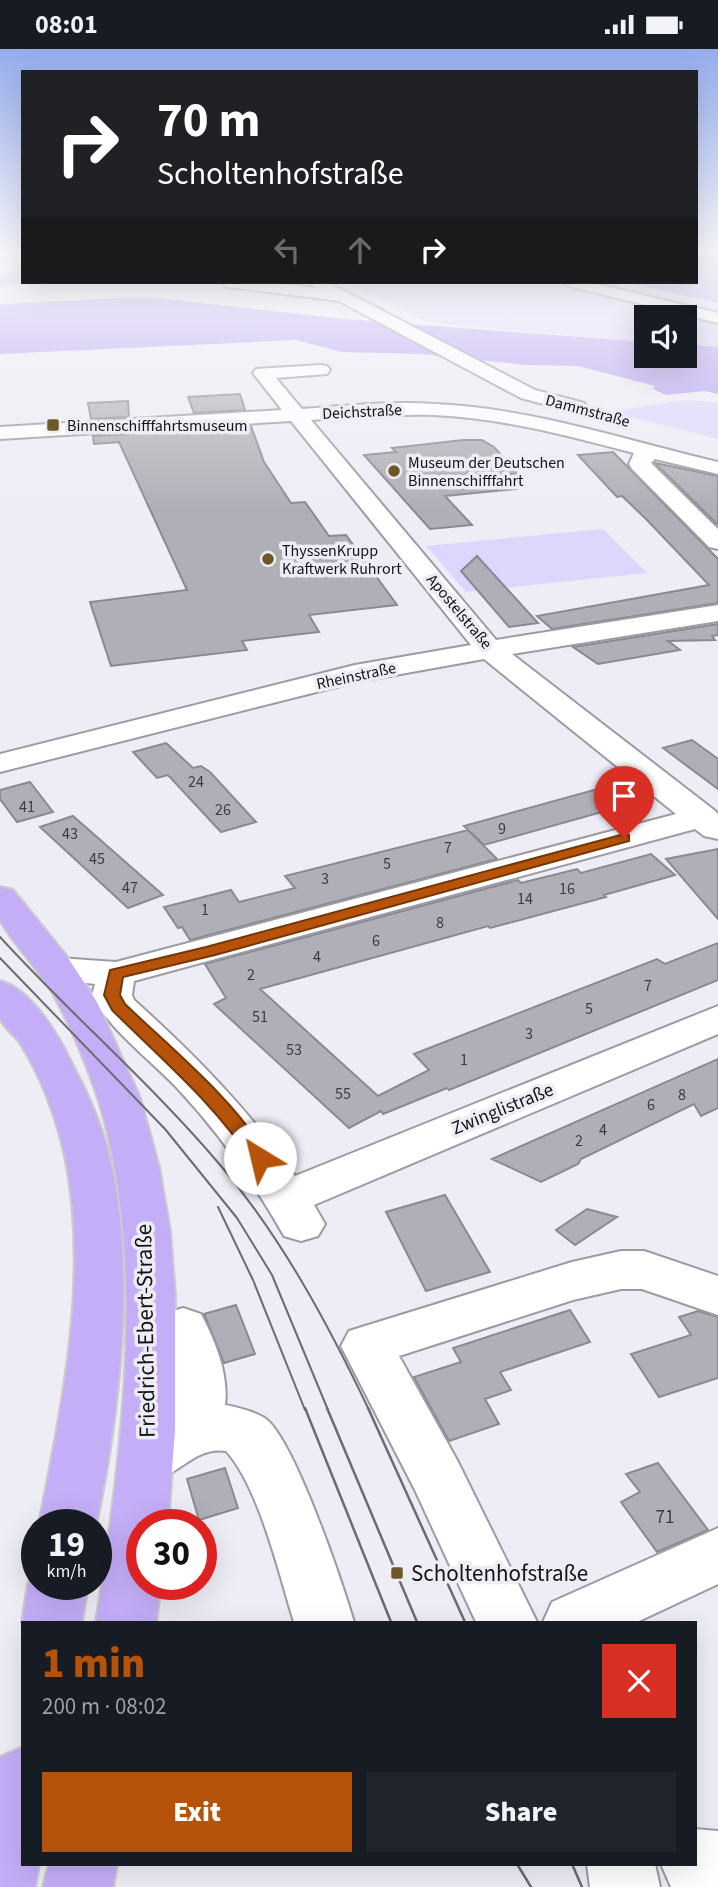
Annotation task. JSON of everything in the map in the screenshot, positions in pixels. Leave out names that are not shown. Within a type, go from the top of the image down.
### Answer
[{"type":"main road","name":"Friedrich-Ebert-Straße","points":[[0,898],[59,971],[73,993],[121,1106],[132,1149],[145,1227],[150,1371],[164,1447],[126,1621]]},
{"type":"main road","points":[[0,993],[40,1042],[70,1101],[84,1142],[94,1185],[99,1271],[85,1425],[71,1509]]},
{"type":"main road","points":[[52,1621],[55,1600]]},
{"type":"main road","points":[[0,1887],[20,1806]]},
{"type":"main road","points":[[78,1887],[83,1866]]},
{"type":"street","name":"Dammstraße","points":[[423,337],[528,394],[596,412]]},
{"type":"street","name":"Apostelstraße","points":[[321,370],[262,373],[489,649],[710,824]]},
{"type":"street","name":"Deichstraße","points":[[0,433],[417,408],[467,410],[526,421],[718,468]]},
{"type":"street","points":[[0,420],[126,412],[145,424]]},
{"type":"street","points":[[651,453],[642,457],[640,464],[718,542]]},
{"type":"street","name":"Rheinstraße","points":[[0,763],[355,674],[686,615],[718,613]]},
{"type":"street","points":[[59,971],[116,974],[710,824]]},
{"type":"street","name":"Zwinglistraße","points":[[116,974],[112,995],[118,1007],[212,1099],[247,1139],[293,1211],[718,1019]]},
{"type":"street","points":[[507,1621],[437,1477],[367,1346],[572,1282],[621,1270],[644,1270],[718,1296]]},
{"type":"street","points":[[164,1447],[198,1407],[201,1385],[183,1328]]},
{"type":"street","points":[[164,1447],[203,1427],[225,1427],[248,1435],[270,1472],[324,1621]]},
{"type":"street","points":[[575,1621],[718,1555]]},
{"type":"street","points":[[697,1863],[718,1865]]},
{"type":"street","points":[[621,1866],[625,1887]]},
{"type":"shaded area","points":[[0,337],[577,337],[634,341],[634,368],[697,368],[697,345],[718,347],[718,394],[704,391],[666,395],[653,389],[655,386],[578,366],[528,365],[420,354],[342,352],[296,340],[0,354]]},
{"type":"shaded area","points":[[586,337],[634,337],[634,341]]},
{"type":"shaded area","points":[[697,337],[718,337],[718,347],[697,345]]},
{"type":"shaded area","points":[[683,400],[718,402],[718,439],[610,412]]},
{"type":"shaded area","points":[[603,529],[647,573],[466,592],[426,546]]},
{"type":"building","points":[[240,394],[245,410],[194,413],[188,397]]},
{"type":"building","points":[[128,401],[129,417],[91,419],[88,403]]},
{"type":"building","name":"ThyssenKrupp Kraftwerk Ruhrort","points":[[251,426],[264,462],[291,503],[305,502],[329,536],[346,535],[397,605],[309,615],[319,632],[242,641],[247,650],[111,666],[90,602],[187,590],[119,442],[94,444],[93,436]]},
{"type":"building","points":[[482,440],[494,447],[518,474],[502,475],[516,489],[445,496],[472,525],[430,529],[364,455],[396,452],[392,448]]},
{"type":"building","points":[[613,452],[718,559],[718,603],[552,629],[537,616],[709,585],[646,519],[622,496],[617,497],[578,455]]},
{"type":"building","points":[[655,463],[718,476],[718,524],[717,524]]},
{"type":"building","points":[[477,556],[538,623],[509,627],[461,571]]},
{"type":"building","points":[[718,624],[718,635],[712,636],[715,640],[668,641],[680,650],[598,664],[573,647]]},
{"type":"building","points":[[692,740],[718,759],[718,789],[663,748]]},
{"type":"building","points":[[166,743],[193,768],[201,766],[210,772],[256,822],[221,832],[168,775],[157,778],[133,752]]},
{"type":"building","points":[[630,780],[652,798],[484,845],[464,826]]},
{"type":"building","points":[[30,782],[53,812],[17,822],[0,799],[0,790]]},
{"type":"building","points":[[73,816],[163,895],[128,908],[40,827]]},
{"type":"building","points":[[468,830],[497,859],[190,940],[164,907],[231,890],[239,902],[295,888],[285,876]]},
{"type":"building","points":[[718,849],[718,919],[666,859]]},
{"type":"building","points":[[651,854],[675,875],[604,895],[606,897],[490,928],[488,926],[260,989],[378,1096],[429,1070],[414,1054],[657,959],[665,964],[718,943],[718,980],[449,1090],[447,1088],[383,1114],[381,1111],[349,1128],[214,1004],[226,998],[205,964],[518,880],[521,883],[577,869],[581,873]]},
{"type":"building","points":[[718,1059],[718,1108],[701,1116],[694,1104],[581,1159],[578,1164],[541,1182],[492,1159]]},
{"type":"building","points":[[445,1195],[490,1272],[426,1291],[386,1212]]},
{"type":"building","points":[[587,1209],[617,1217],[575,1245],[556,1230]]},
{"type":"building","points":[[236,1305],[255,1354],[224,1363],[204,1314]]},
{"type":"building","points":[[570,1310],[590,1342],[500,1372],[511,1390],[485,1399],[499,1424],[449,1441],[414,1377],[461,1362],[453,1348]]},
{"type":"building","points":[[698,1311],[718,1317],[718,1378],[659,1397],[631,1354],[691,1335],[679,1317]]},
{"type":"building","points":[[658,1463],[708,1530],[657,1552],[621,1502],[640,1492],[626,1474]]},
{"type":"building","points":[[225,1468],[238,1508],[217,1514],[217,1509],[196,1509],[187,1479]]},
{"type":"tram line","points":[[0,937],[168,1107],[243,1194],[284,1252],[368,1408]]},
{"type":"tram line","points":[[0,958],[165,1129],[237,1218],[272,1275],[328,1410]]},
{"type":"tram line","points":[[218,1207],[253,1280],[305,1410]]},
{"type":"tram line","points":[[305,1408],[391,1621]]},
{"type":"tram line","points":[[327,1408],[417,1621]]},
{"type":"tram line","points":[[368,1408],[465,1621]]},
{"type":"tram line","points":[[518,1866],[531,1887]]},
{"type":"tram line","points":[[573,1866],[582,1887]]},
{"type":"place","name":"Binnenschifffahrtsmuseum","points":[[53,425]]},
{"type":"place","name":"Museum der Deutschen Binnenschifffahrt","points":[[394,471]]},
{"type":"place","name":"ThyssenKrupp Kraftwerk Ruhrort","points":[[268,559]]},
{"type":"place","name":"Scholtenhofstraße","points":[[397,1573]]},
{"type":"route","points":[[260,1158],[212,1099],[149,1034],[118,1007],[112,995],[116,974],[624,838]]}]
